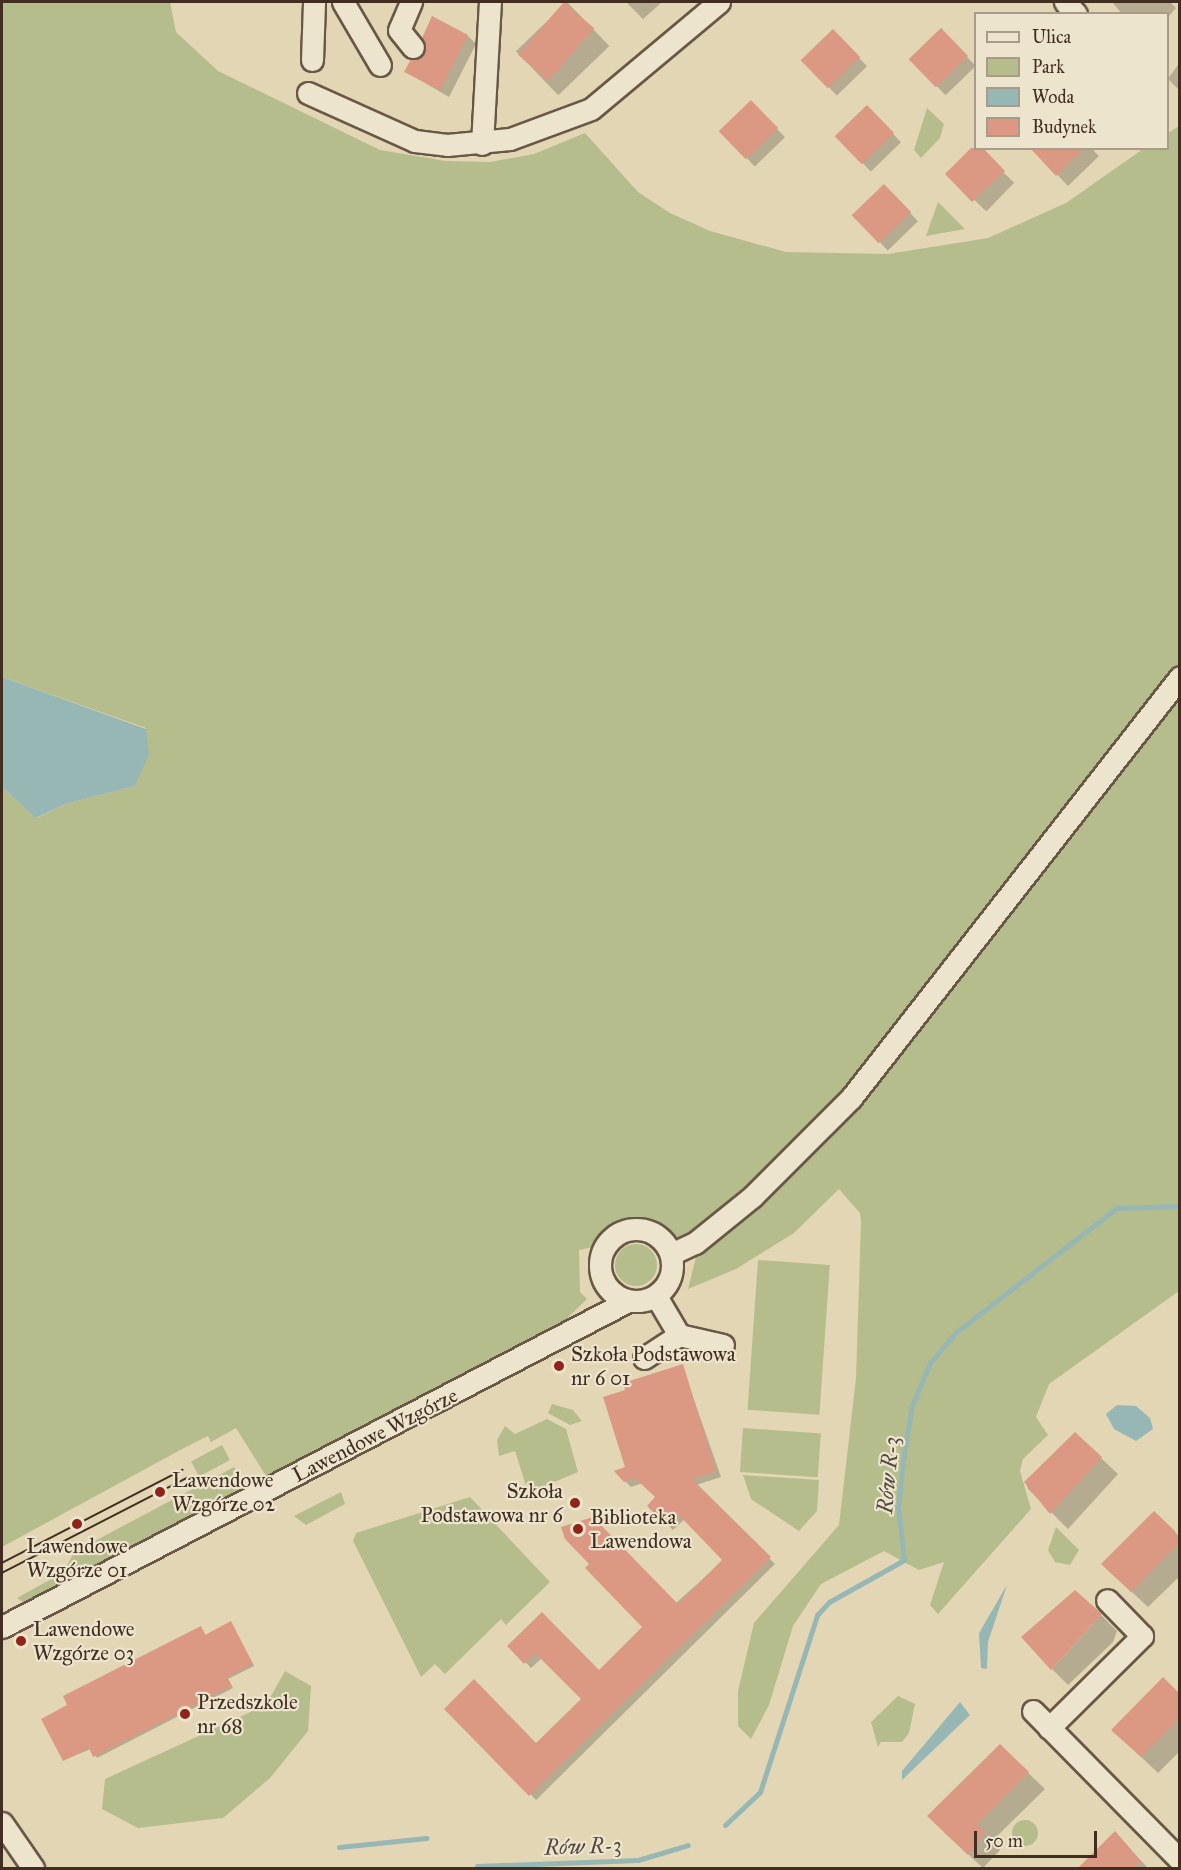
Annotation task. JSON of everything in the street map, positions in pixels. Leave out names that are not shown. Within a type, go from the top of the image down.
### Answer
[{"type":"street","points":[[312,60],[314,2]]},
{"type":"street","points":[[343,2],[380,65]]},
{"type":"street","points":[[411,2],[399,30],[413,47]]},
{"type":"street","points":[[482,144],[490,2]]},
{"type":"street","points":[[308,93],[372,126],[415,141],[482,144],[534,133],[591,108],[719,2]]},
{"type":"street","points":[[670,1254],[695,1243],[753,1196],[851,1098],[1179,677]]},
{"type":"street","points":[[628,1301],[606,1287],[600,1261],[603,1249],[622,1232],[657,1235],[670,1254],[670,1277],[656,1296],[679,1335]]},
{"type":"street","name":"Lawendowe Wzgórze","points":[[586,1321],[606,1287]]},
{"type":"street","name":"Lawendowe Wzgórze","points":[[2,1627],[536,1352],[586,1321],[628,1301],[656,1296]]},
{"type":"street","points":[[644,1358],[679,1335],[723,1345]]},
{"type":"street","points":[[1049,1728],[1143,1636],[1107,1600]]},
{"type":"street","points":[[1033,1711],[1179,1860]]},
{"type":"street","points":[[2,1823],[33,1869]]},
{"type":"green space","points":[[2,2],[170,2],[176,32],[218,71],[380,150],[446,161],[490,162],[534,154],[585,133],[638,192],[670,213],[710,231],[786,252],[888,254],[988,238],[1066,203],[1142,150],[1169,150],[1169,132],[1179,126],[1179,1291],[1049,1384],[1036,1417],[1048,1435],[1023,1459],[1020,1471],[1031,1509],[938,1614],[930,1605],[944,1562],[919,1570],[884,1551],[821,1584],[793,1626],[769,1705],[751,1739],[738,1726],[738,1691],[754,1623],[839,1525],[856,1378],[861,1222],[860,1213],[839,1189],[794,1233],[736,1269],[688,1289],[698,1249],[676,1243],[650,1224],[633,1221],[612,1230],[599,1246],[579,1250],[580,1292],[587,1299],[559,1326],[268,1479],[236,1428],[211,1442],[208,1436],[184,1448],[2,1547],[2,787],[37,818],[65,804],[135,786],[146,728],[2,677]]},
{"type":"green space","points":[[927,108],[944,124],[940,138],[921,158],[914,150]]},
{"type":"green space","points":[[938,202],[965,229],[926,236]]},
{"type":"green space","points":[[636,1244],[644,1245],[651,1250],[656,1257],[656,1273],[651,1280],[644,1285],[636,1286],[628,1285],[621,1280],[616,1273],[615,1265],[616,1257],[621,1250],[628,1245]]},
{"type":"green space","points":[[758,1260],[830,1265],[819,1415],[748,1410]]},
{"type":"green space","points":[[552,1404],[573,1410],[582,1421],[570,1425],[548,1413]]},
{"type":"green space","points":[[547,1419],[566,1429],[578,1472],[533,1491],[527,1489],[515,1451],[499,1456],[497,1440],[505,1426],[515,1434]]},
{"type":"green space","points":[[743,1428],[821,1433],[818,1477],[740,1472]]},
{"type":"green space","points":[[222,1445],[230,1460],[199,1476],[191,1461]]},
{"type":"green space","points":[[234,1467],[247,1489],[26,1604],[17,1598],[64,1572],[74,1552]]},
{"type":"green space","points":[[743,1475],[819,1480],[817,1511],[799,1531],[751,1499]]},
{"type":"green space","points":[[341,1492],[345,1504],[306,1525],[294,1516]]},
{"type":"green space","points":[[470,1497],[550,1582],[506,1625],[501,1619],[445,1674],[435,1664],[421,1677],[353,1541],[356,1533]]},
{"type":"green space","points":[[1056,1527],[1079,1550],[1070,1565],[1055,1562],[1048,1550]]},
{"type":"green space","points":[[285,1671],[311,1686],[308,1731],[270,1778],[223,1818],[138,1828],[102,1809],[105,1779],[266,1705]]},
{"type":"green space","points":[[898,1696],[915,1704],[909,1733],[902,1742],[881,1742],[878,1747],[871,1722]]},
{"type":"green space","points":[[1025,1820],[1034,1824],[1038,1833],[1034,1842],[1025,1846],[1016,1842],[1012,1833],[1016,1824]]},
{"type":"water","points":[[2,677],[146,729],[149,754],[135,786],[65,804],[36,818],[2,787]]},
{"type":"water","points":[[1117,1405],[1136,1406],[1150,1418],[1153,1429],[1136,1441],[1114,1429],[1106,1414]]},
{"type":"water","points":[[1007,1585],[988,1642],[987,1669],[981,1668],[979,1633]]},
{"type":"water","points":[[960,1702],[970,1715],[902,1780],[902,1771]]},
{"type":"building","points":[[564,2],[594,28],[548,81],[518,55]]},
{"type":"building","points":[[432,16],[468,35],[440,90],[404,72],[411,59],[425,52],[422,38]]},
{"type":"building","points":[[941,28],[968,56],[936,87],[909,59]]},
{"type":"building","points":[[833,29],[860,57],[828,88],[801,60]]},
{"type":"building","points":[[751,100],[778,128],[746,159],[719,131]]},
{"type":"building","points":[[867,105],[894,133],[862,164],[835,136]]},
{"type":"building","points":[[971,148],[985,150],[1005,171],[972,202],[945,174]]},
{"type":"building","points":[[1032,150],[1083,150],[1056,176]]},
{"type":"building","points":[[884,184],[911,212],[879,243],[852,215]]},
{"type":"building","points":[[683,1364],[716,1471],[692,1479],[771,1557],[529,1796],[444,1709],[474,1679],[536,1743],[581,1699],[535,1653],[524,1664],[507,1646],[542,1612],[599,1670],[642,1627],[585,1568],[589,1564],[565,1539],[561,1527],[593,1517],[678,1604],[722,1560],[678,1514],[666,1525],[647,1506],[655,1497],[635,1478],[624,1482],[614,1471],[625,1467],[603,1397],[625,1390],[623,1383]]},
{"type":"building","points":[[1075,1432],[1102,1457],[1050,1514],[1024,1482]]},
{"type":"building","points":[[1154,1511],[1175,1531],[1179,1543],[1131,1592],[1101,1564]]},
{"type":"building","points":[[1075,1590],[1102,1614],[1051,1670],[1021,1637]]},
{"type":"building","points":[[231,1621],[253,1664],[227,1677],[232,1686],[93,1757],[89,1748],[63,1761],[41,1719],[67,1705],[63,1696],[201,1626],[205,1635]]},
{"type":"building","points":[[1163,1677],[1179,1693],[1179,1718],[1141,1757],[1111,1730]]},
{"type":"building","points":[[1000,1744],[1029,1772],[977,1824],[985,1832],[968,1855],[927,1816]]},
{"type":"building","points":[[1115,1831],[1141,1861],[1133,1869],[1077,1869]]},
{"type":"waterway","name":"Rów R-3","points":[[725,1825],[760,1792],[817,1615],[829,1602],[904,1560],[898,1507],[904,1454],[912,1405],[930,1363],[955,1333],[1117,1208],[1180,1206]]},
{"type":"waterway","name":"Rów R-3","points":[[339,1847],[427,1838]]},
{"type":"waterway","name":"Rów R-3","points":[[477,1866],[638,1860],[688,1845]]},
{"type":"tram line","points":[[2,1563],[182,1470]]},
{"type":"tram line","points":[[2,1573],[187,1478]]},
{"type":"place","name":"Szkoła Podstawowa nr 6 01","points":[[559,1366]]},
{"type":"place","name":"Lawendowe Wzgórze 02","points":[[160,1492]]},
{"type":"place","name":"Szkoła Podstawowa nr 6","points":[[575,1503]]},
{"type":"place","name":"Lawendowe Wzgórze 01","points":[[77,1524]]},
{"type":"place","name":"Biblioteka Lawendowa","points":[[578,1529]]},
{"type":"place","name":"Lawendowe Wzgórze 03","points":[[21,1641]]},
{"type":"place","name":"Przedszkole nr 68","points":[[185,1714]]}]
